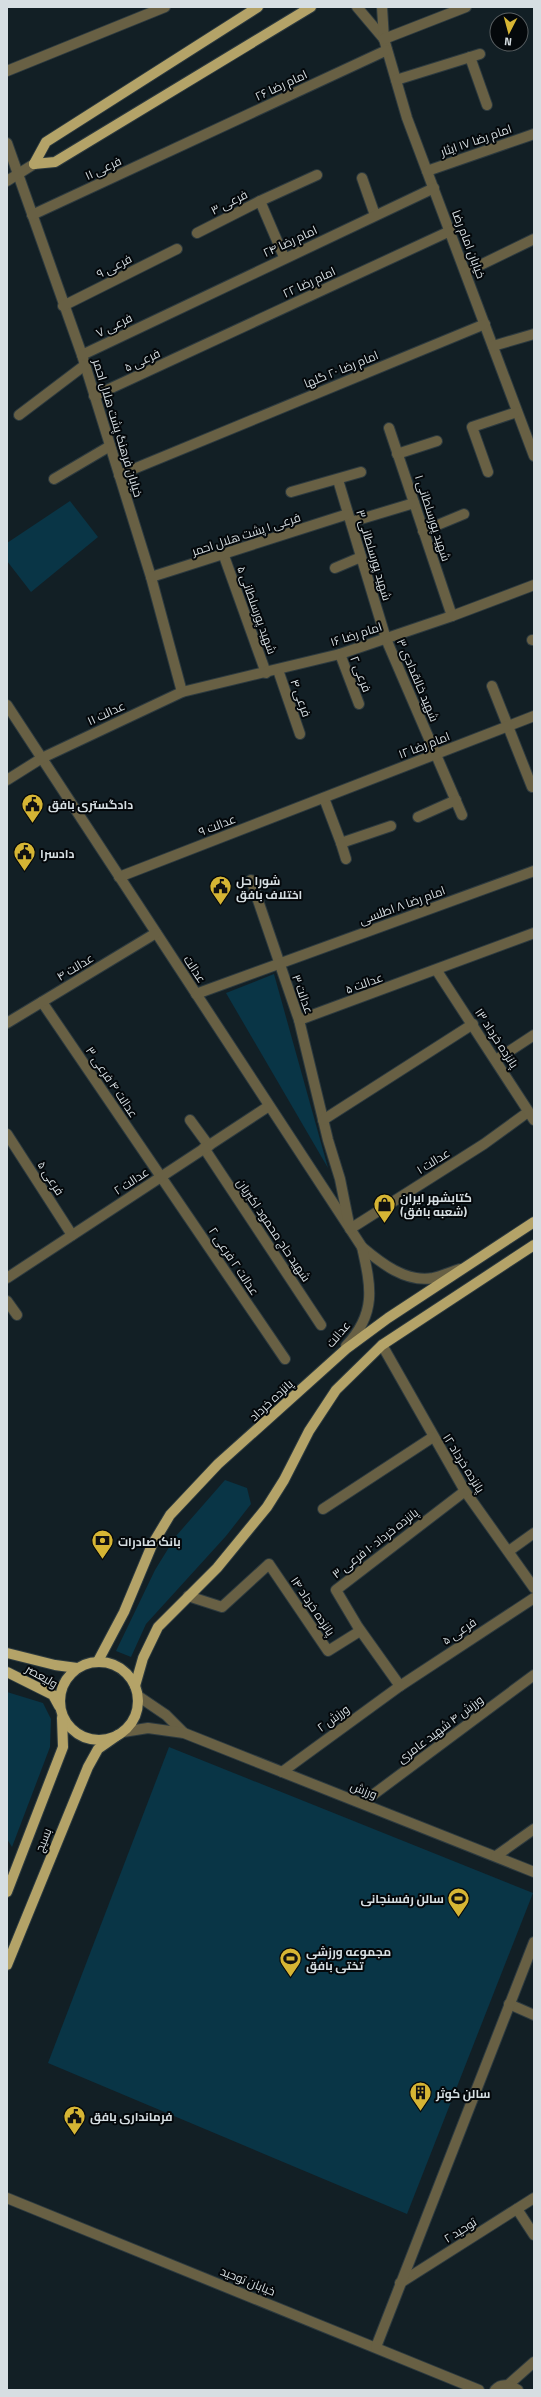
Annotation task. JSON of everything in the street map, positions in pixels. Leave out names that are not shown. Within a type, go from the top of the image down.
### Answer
[{"type":"main road","points":[[34,164],[46,142],[258,7]]},
{"type":"main road","points":[[34,164],[55,162],[304,9]]},
{"type":"main road","name":"پانزده خرداد","points":[[98,1661],[124,1612],[152,1545],[170,1515],[218,1464],[329,1364],[388,1318],[534,1222]]},
{"type":"main road","points":[[136,1686],[143,1658],[158,1627],[217,1568],[267,1507],[284,1480],[309,1431],[336,1390],[382,1345],[534,1245]]},
{"type":"main road","points":[[7,1653],[54,1665],[77,1668],[98,1661],[110,1663],[120,1668],[129,1676],[136,1686],[138,1696],[135,1716],[121,1734],[102,1740],[86,1738],[71,1730],[61,1711],[59,1695],[63,1684],[77,1668]]},
{"type":"main road","name":"ولیعصر","points":[[7,1672],[53,1696],[61,1711]]},
{"type":"main road","name":"بسیج","points":[[8,1890],[63,1747],[61,1711]]},
{"type":"main road","name":"بسیج","points":[[7,1966],[88,1767],[98,1749],[121,1734]]},
{"type":"main road","points":[[7,1876],[8,1890]]},
{"type":"street","points":[[357,7],[384,39]]},
{"type":"street","points":[[382,7],[384,39]]},
{"type":"street","points":[[384,39],[466,7]]},
{"type":"street","points":[[7,71],[160,9]]},
{"type":"street","name":"خیابان امام رضا","points":[[384,39],[407,118],[534,456]]},
{"type":"street","name":"امام رضا ۲۶","points":[[185,143],[387,50]]},
{"type":"street","points":[[396,80],[475,56],[487,105]]},
{"type":"street","name":"امام رضا ۱۷ ایثار","points":[[427,171],[534,134]]},
{"type":"street","name":"خیابان فرهنگ پشت هلال احمر","points":[[7,143],[63,306],[82,355],[151,578],[182,692]]},
{"type":"street","name":"فرعی ۱۱","points":[[32,216],[185,143]]},
{"type":"street","points":[[7,181],[34,164]]},
{"type":"street","points":[[260,201],[317,175]]},
{"type":"street","points":[[362,178],[375,215]]},
{"type":"street","name":"امام رضا ۲۴","points":[[158,318],[284,257],[434,188]]},
{"type":"street","name":"فرعی ۳","points":[[197,233],[260,201],[284,257]]},
{"type":"street","name":"امام رضا ۲۲","points":[[179,357],[450,231]]},
{"type":"street","points":[[466,272],[534,239]]},
{"type":"street","name":"فرعی ۹","points":[[63,306],[177,249]]},
{"type":"street","name":"فرعی ۷","points":[[82,355],[158,318]]},
{"type":"street","name":"امام رضا ۲۰ گلها","points":[[119,475],[485,324]]},
{"type":"street","points":[[493,346],[534,334]]},
{"type":"street","name":"فرعی ۵","points":[[94,396],[179,357]]},
{"type":"street","points":[[19,415],[85,365]]},
{"type":"street","points":[[488,472],[472,427],[517,412]]},
{"type":"street","name":"شهید پورسلطانی ۱","points":[[389,428],[452,616]]},
{"type":"street","points":[[397,454],[437,442]]},
{"type":"street","points":[[54,479],[110,446]]},
{"type":"street","points":[[291,492],[338,480],[361,472]]},
{"type":"street","name":"شهید پورسلطانی ۳","points":[[338,480],[386,638]]},
{"type":"street","name":"فرعی ۱ پشت هلال احمر","points":[[151,578],[349,518],[414,503]]},
{"type":"street","points":[[423,531],[464,514]]},
{"type":"street","name":"شهید پورسلطانی ۵","points":[[224,556],[266,673]]},
{"type":"street","points":[[335,568],[361,557]]},
{"type":"street","name":"امام رضا ۱۶","points":[[182,692],[340,654],[452,616],[534,585]]},
{"type":"street","name":"شهید خالقدادی ۳","points":[[386,638],[462,815]]},
{"type":"street","name":"فرعی ۲","points":[[340,654],[359,704]]},
{"type":"street","name":"فرعی ۴","points":[[278,670],[300,734]]},
{"type":"street","points":[[492,686],[532,787]]},
{"type":"street","name":"عدالت ۱۱","points":[[7,780],[42,758],[182,692]]},
{"type":"street","name":"عدالت","points":[[7,705],[362,1247],[379,1261],[402,1275],[432,1278],[464,1268]]},
{"type":"street","name":"امام رضا ۱۲","points":[[324,798],[534,716]]},
{"type":"street","points":[[324,798],[346,859]]},
{"type":"street","name":"عدالت ۹","points":[[119,877],[324,798]]},
{"type":"street","points":[[418,817],[456,800]]},
{"type":"street","points":[[341,843],[391,826]]},
{"type":"street","name":"امام رضا ۸ اطلسی","points":[[196,994],[534,871]]},
{"type":"street","name":"عدالت ۳","points":[[251,880],[278,963],[299,1020],[323,1120],[340,1179],[350,1229]]},
{"type":"street","name":"عدالت ۴","points":[[7,1023],[156,933]]},
{"type":"street","name":"عدالت ۵","points":[[299,1020],[534,933]]},
{"type":"street","name":"پانزده خرداد ۱۳","points":[[436,970],[473,1024],[531,1116]]},
{"type":"street","name":"عدالت ۴ فرعی ۳","points":[[42,1002],[161,1177]]},
{"type":"street","points":[[323,1120],[473,1024]]},
{"type":"street","points":[[496,1060],[534,1035]]},
{"type":"street","name":"عدالت ۲","points":[[7,1278],[269,1106]]},
{"type":"street","name":"عدالت ۱","points":[[350,1229],[531,1116]]},
{"type":"street","name":"شهید حاج محمود اکبریان","points":[[190,1120],[321,1325]]},
{"type":"street","name":"فرعی ۵","points":[[7,1134],[72,1235]]},
{"type":"street","name":"عدالت ۲ فرعی ۲","points":[[161,1177],[285,1359]]},
{"type":"street","name":"عدالت","points":[[329,1364],[360,1331],[369,1306],[370,1281],[362,1247]]},
{"type":"street","points":[[7,1301],[17,1315]]},
{"type":"street","name":"پانزده خرداد ۱۲","points":[[382,1345],[465,1491],[534,1588]]},
{"type":"street","points":[[323,1509],[433,1437]]},
{"type":"street","name":"پانزده خرداد ۱۰ فرعی ۳","points":[[400,1686],[360,1631],[336,1590],[465,1491]]},
{"type":"street","points":[[509,1551],[534,1533]]},
{"type":"street","name":"پانزده خرداد ۱۴","points":[[188,1596],[222,1607],[269,1564],[328,1652],[360,1631]]},
{"type":"street","name":"فرعی ۵","points":[[400,1686],[534,1598]]},
{"type":"street","name":"ورزش ۴ شهید عامری","points":[[362,1803],[534,1675]]},
{"type":"street","name":"ورزش ۲","points":[[282,1772],[400,1686]]},
{"type":"street","name":"ورزش","points":[[138,1696],[166,1715],[184,1733]]},
{"type":"street","name":"ورزش","points":[[121,1734],[148,1728],[184,1733],[534,1872]]},
{"type":"street","points":[[496,1856],[534,1829]]},
{"type":"street","points":[[376,2347],[525,1961],[534,1942]]},
{"type":"street","points":[[525,1961],[534,1951]]},
{"type":"street","points":[[509,2004],[534,2015]]},
{"type":"street","name":"خیابان توحید","points":[[7,2198],[480,2390]]},
{"type":"street","name":"توحید ۲","points":[[400,2283],[534,2198]]},
{"type":"street","points":[[517,2209],[534,2235]]},
{"type":"street","points":[[494,2390],[498,2386],[508,2384],[534,2362]]},
{"type":"street","points":[[508,2384],[518,2390]]},
{"type":"shaded area","points":[[70,501],[98,537],[31,592],[7,561],[7,543]]},
{"type":"shaded area","points":[[274,974],[328,1168],[226,993]]},
{"type":"shaded area","points":[[225,1480],[247,1488],[251,1504],[226,1536],[146,1624],[131,1657],[116,1651],[155,1570],[176,1536]]},
{"type":"shaded area","points":[[7,1692],[43,1703],[51,1719],[50,1747],[12,1847],[7,1839]]},
{"type":"shaded area","name":"مجموعه ورزشی تختی بافق","points":[[169,1747],[533,1893],[407,2214],[48,2063]]},
{"type":"place","name":"دادگستری بافق","points":[[33,824]]},
{"type":"place","name":"دادسرا","points":[[24,872]]},
{"type":"place","name":"شورا حل اختلاف بافق","points":[[221,906]]},
{"type":"place","name":"کتابشهر ایران (شعبه بافق)","points":[[384,1224]]},
{"type":"place","name":"بانک صادرات","points":[[103,1560]]},
{"type":"place","name":"سالن رفسنجانی","points":[[459,1918]]},
{"type":"place","name":"مجموعه ورزشی تختی بافق","points":[[290,1978]]},
{"type":"place","name":"سالن کوثر","points":[[420,2112]]},
{"type":"place","name":"فرمانداری بافق","points":[[75,2136]]}]
